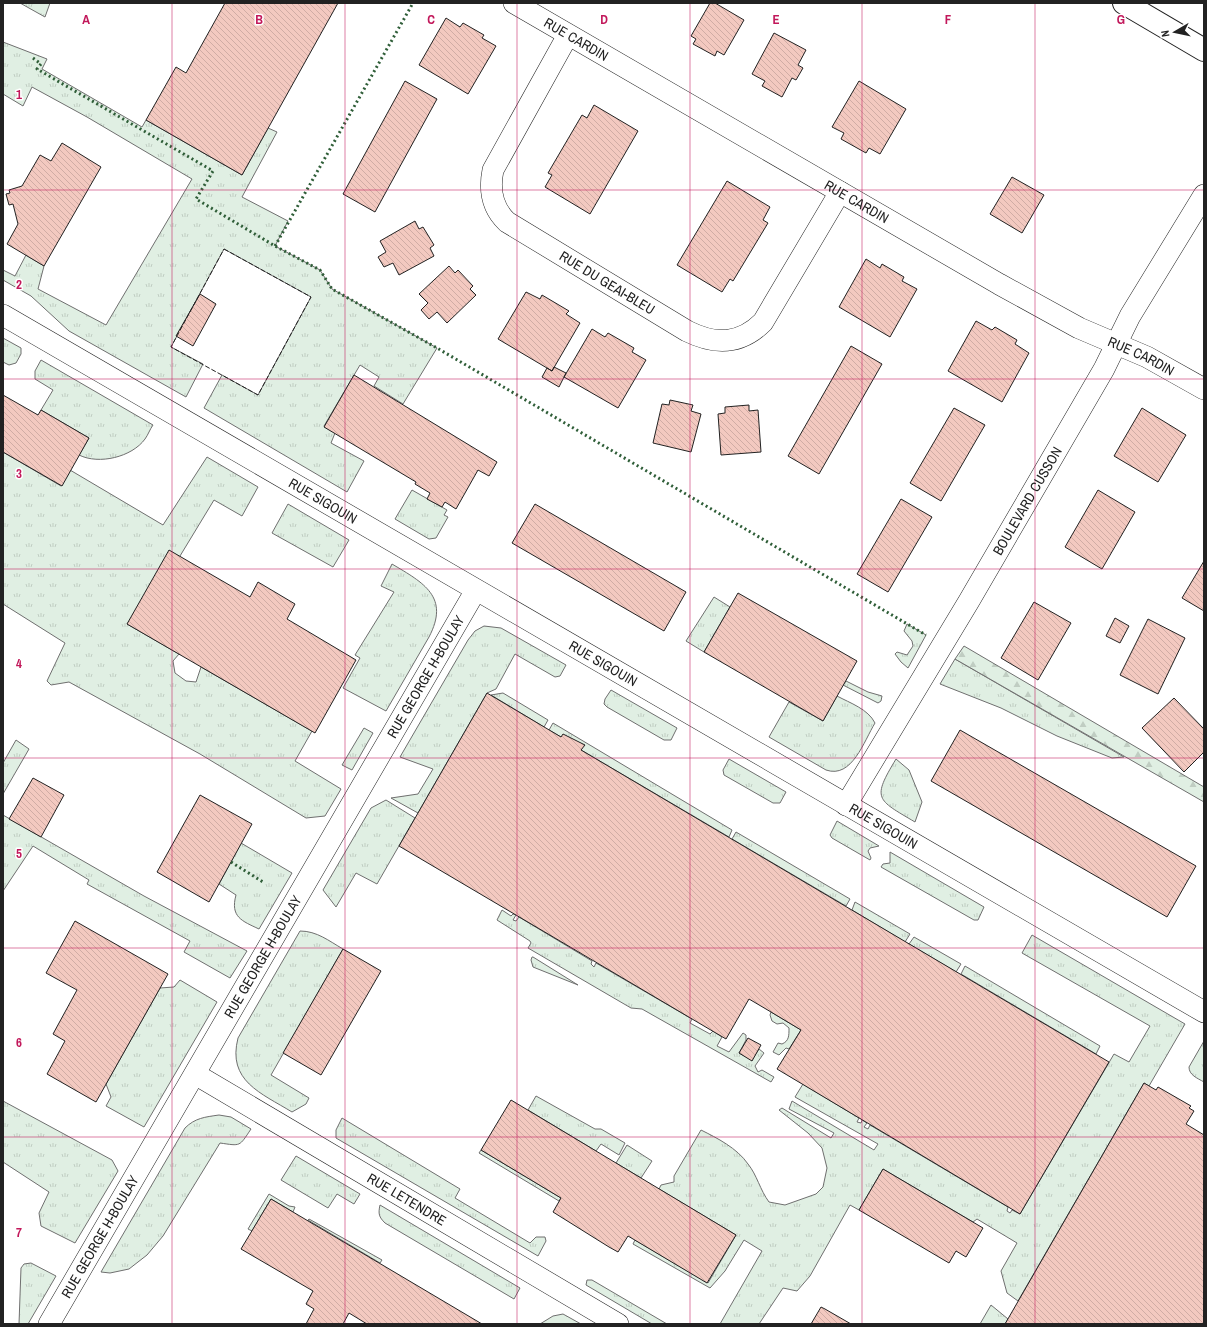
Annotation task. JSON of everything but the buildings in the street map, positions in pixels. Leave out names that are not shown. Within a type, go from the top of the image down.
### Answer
[{"type":"main road","points":[[1124,3],[1204,50]]},
{"type":"street","name":"RUE CARDIN","points":[[514,3],[998,284],[1079,328],[1147,357],[1204,389]]},
{"type":"street","name":"RUE DU GEAI-BLEU","points":[[568,35],[495,166],[491,187],[494,203],[497,210],[507,222],[687,331],[707,339],[728,341],[748,335],[763,322],[840,192]]},
{"type":"street","name":"BOULEVARD CUSSON","points":[[846,805],[989,567],[1104,369],[1130,316],[1204,195]]},
{"type":"street","name":"RUE SIGOUIN","points":[[3,315],[1204,1012]]},
{"type":"street","name":"RUE GEORGE H-BOULAY","points":[[49,1324],[476,590]]},
{"type":"street","name":"RUE LETENDRE","points":[[195,1074],[618,1324]]},
{"type":"green space","points":[[20,3],[50,3],[45,17]]},
{"type":"green space","points":[[3,42],[47,59],[42,69],[142,127],[146,120],[242,175],[268,128],[277,132],[242,197],[288,221],[275,246],[320,270],[332,289],[437,348],[403,404],[374,386],[379,377],[360,365],[324,426],[335,433],[331,443],[364,461],[347,492],[204,408],[222,375],[258,395],[311,297],[224,249],[171,347],[203,364],[186,397],[69,331],[31,296],[3,280],[3,270],[15,276],[26,255],[44,266],[38,289],[106,325],[192,179],[87,117],[32,87],[23,106],[3,94]]},
{"type":"green space","points":[[3,338],[21,348],[21,354],[16,363],[9,365],[3,362]]},
{"type":"green space","points":[[41,360],[153,425],[145,439],[132,450],[115,458],[96,459],[79,455],[89,438],[41,410],[53,390],[35,379],[35,371]]},
{"type":"green space","points":[[3,452],[61,486],[70,470],[163,525],[207,457],[258,487],[242,516],[214,500],[180,556],[127,624],[179,654],[173,661],[175,673],[186,681],[196,682],[201,667],[312,731],[295,761],[341,789],[325,816],[306,818],[200,754],[69,682],[51,685],[47,681],[65,643],[3,604]]},
{"type":"green space","points":[[412,490],[447,510],[444,515],[448,517],[436,538],[429,539],[395,519]]},
{"type":"green space","points":[[288,504],[349,540],[333,567],[272,533]]},
{"type":"green space","points":[[392,564],[423,585],[435,601],[437,611],[435,623],[429,637],[386,711],[343,688],[360,658],[355,655],[394,592],[381,586]]},
{"type":"green space","points":[[714,597],[730,607],[704,652],[686,641]]},
{"type":"green space","points":[[907,624],[926,635],[908,668],[895,654],[897,652],[907,655],[913,646],[912,641],[904,631]]},
{"type":"green space","points":[[484,626],[501,628],[566,665],[560,676],[555,677],[515,654],[496,689],[487,693],[418,813],[391,798],[418,794],[433,769],[400,757],[468,640],[475,631]]},
{"type":"green space","points":[[964,646],[1204,787],[1204,802],[955,659]]},
{"type":"green space","points":[[955,659],[1124,757],[1112,758],[1057,736],[1001,708],[940,684]]},
{"type":"green space","points":[[846,681],[868,692],[882,696],[881,701],[878,703],[843,685]]},
{"type":"green space","points":[[611,690],[677,728],[671,740],[664,740],[607,707],[604,704],[605,699]]},
{"type":"green space","points":[[503,693],[548,720],[544,727],[491,695]]},
{"type":"green space","points":[[837,696],[863,710],[875,723],[856,757],[843,769],[835,771],[826,770],[769,737],[789,702],[823,721]]},
{"type":"green space","points":[[553,723],[732,830],[729,837],[581,750],[584,745],[561,737],[549,730]]},
{"type":"green space","points":[[364,728],[373,733],[352,770],[342,765]]},
{"type":"green space","points":[[16,740],[29,749],[3,794],[3,763]]},
{"type":"green space","points":[[729,759],[786,792],[780,803],[773,803],[724,775],[723,770]]},
{"type":"green space","points":[[896,759],[909,770],[922,802],[915,822],[892,808],[882,797],[881,790],[883,782]]},
{"type":"green space","points":[[386,800],[415,818],[377,884],[356,873],[336,907],[323,890],[371,808]]},
{"type":"green space","points":[[3,815],[144,896],[247,951],[230,978],[184,952],[190,941],[87,884],[89,880],[33,846],[3,891]]},
{"type":"green space","points":[[837,821],[879,846],[870,848],[868,851],[871,858],[870,860],[832,838],[830,835]]},
{"type":"green space","points":[[736,832],[850,899],[846,906],[732,839]]},
{"type":"green space","points":[[241,843],[292,873],[259,929],[243,921],[239,917],[235,908],[236,895],[219,884]]},
{"type":"green space","points":[[890,852],[984,907],[978,920],[974,920],[881,867],[883,864],[890,863]]},
{"type":"green space","points":[[855,902],[910,934],[905,942],[852,910]]},
{"type":"green space","points":[[502,910],[511,916],[513,914],[516,915],[513,920],[516,921],[519,917],[592,961],[591,964],[594,967],[596,963],[692,1019],[690,1023],[710,1034],[713,1031],[722,1037],[717,1046],[729,1052],[743,1033],[746,1035],[746,1040],[739,1053],[752,1060],[759,1049],[764,1053],[755,1066],[758,1072],[762,1070],[774,1077],[771,1082],[642,1009],[631,1008],[528,948],[531,943],[530,941],[497,920]]},
{"type":"green space","points":[[300,931],[306,931],[317,935],[343,949],[271,1075],[309,1098],[306,1104],[292,1112],[258,1092],[249,1084],[237,1065],[236,1053],[238,1038]]},
{"type":"green space","points":[[1032,935],[1185,1024],[1149,1086],[1144,1083],[1018,1301],[1007,1293],[1001,1271],[1017,1243],[977,1219],[973,1222],[883,1169],[859,1210],[850,1205],[810,1276],[797,1291],[783,1288],[759,1324],[720,1324],[762,1251],[744,1240],[725,1271],[710,1288],[633,1244],[635,1240],[708,1283],[736,1235],[659,1189],[661,1185],[674,1182],[674,1176],[701,1130],[726,1144],[743,1158],[754,1173],[769,1202],[785,1205],[816,1194],[823,1187],[827,1168],[822,1148],[808,1133],[779,1110],[782,1108],[831,1138],[834,1133],[789,1109],[792,1101],[874,1150],[878,1144],[795,1097],[803,1084],[859,1118],[857,1122],[861,1123],[862,1120],[867,1123],[864,1127],[868,1129],[870,1125],[1008,1207],[1007,1211],[1010,1213],[1012,1210],[1020,1214],[1114,1054],[1129,1062],[1150,1026],[1022,953]]},
{"type":"green space","points":[[914,937],[961,964],[956,972],[909,944]]},
{"type":"green space","points":[[532,957],[578,985],[533,967],[531,960]]},
{"type":"green space","points":[[965,966],[1100,1046],[1096,1054],[961,974]]},
{"type":"green space","points":[[180,980],[217,1002],[144,1127],[106,1106],[111,1097],[106,1084],[160,988],[174,987]]},
{"type":"green space","points":[[771,1012],[801,1030],[789,1049],[786,1048],[779,1055],[773,1052],[778,1043],[782,1044],[787,1040],[789,1036],[789,1028],[783,1023],[777,1024],[772,1021],[770,1015]]},
{"type":"green space","points":[[1204,1041],[1204,1082],[1196,1078],[1190,1072],[1189,1067]]},
{"type":"green space","points":[[536,1096],[595,1129],[601,1129],[625,1143],[619,1155],[601,1144],[596,1151],[528,1110]]},
{"type":"green space","points":[[3,1101],[112,1160],[118,1171],[75,1243],[41,1226],[39,1213],[49,1192],[3,1162]]},
{"type":"green space","points":[[219,1115],[231,1117],[251,1129],[239,1144],[232,1145],[220,1143],[163,1236],[147,1255],[129,1269],[110,1273],[101,1272],[185,1128],[196,1120]]},
{"type":"green space","points":[[342,1118],[460,1189],[455,1198],[530,1243],[536,1237],[545,1237],[546,1241],[538,1256],[336,1138],[336,1130]]},
{"type":"green space","points":[[627,1145],[652,1161],[641,1178],[616,1163]]},
{"type":"green space","points":[[481,1150],[561,1198],[559,1201],[479,1153]]},
{"type":"green space","points":[[296,1156],[360,1194],[354,1204],[337,1194],[328,1208],[281,1180]]},
{"type":"green space","points":[[269,1194],[289,1206],[295,1207],[293,1212],[271,1199],[252,1231],[248,1229]]},
{"type":"green space","points":[[380,1205],[520,1288],[514,1299],[385,1223],[381,1219],[379,1211]]},
{"type":"green space","points":[[309,1219],[382,1260],[380,1263],[308,1220]]},
{"type":"green space","points":[[31,1263],[56,1276],[28,1324],[19,1324],[21,1268],[24,1264]]},
{"type":"green space","points":[[587,1280],[592,1280],[667,1324],[652,1324],[586,1285]]},
{"type":"green space","points":[[991,1305],[1008,1319],[1005,1324],[980,1324]]},
{"type":"green space","points":[[563,1314],[581,1324],[540,1324],[553,1316]]},
{"type":"hedge","points":[[275,246],[413,3]]},
{"type":"hedge","points":[[33,58],[41,64],[37,69],[213,171],[196,199],[275,246],[320,270],[332,289],[437,348],[926,635]]},
{"type":"hedge","points":[[231,862],[263,882]]},
{"type":"fence","points":[[224,249],[311,297],[258,395],[171,347],[224,249]]}]
